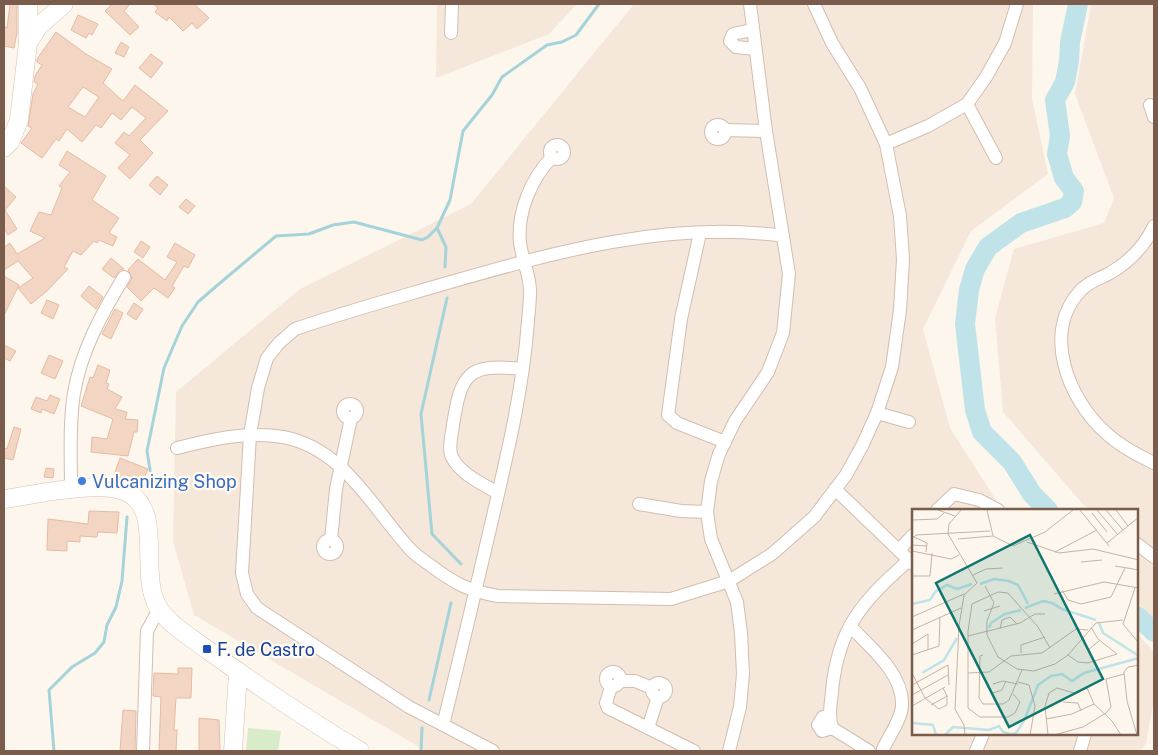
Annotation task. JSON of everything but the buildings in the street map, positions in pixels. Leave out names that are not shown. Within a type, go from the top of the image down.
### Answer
[{"type":"main road","points":[[30,4],[51,16]]},
{"type":"main road","points":[[4,148],[10,142],[19,120],[28,43],[30,4]]},
{"type":"main road","points":[[28,43],[38,27],[64,4]]},
{"type":"main road","points":[[4,499],[71,489],[113,488],[129,493],[141,503],[148,524],[149,579],[152,596],[159,609],[189,637],[238,673],[360,751]]},
{"type":"main road","points":[[233,751],[238,673]]},
{"type":"street","points":[[451,33],[452,4]]},
{"type":"street","points":[[729,751],[740,707],[743,674],[737,602],[711,539],[707,512],[711,481],[724,442],[734,421],[768,372],[783,333],[789,274],[766,131],[750,4]]},
{"type":"street","points":[[178,448],[223,436],[250,435],[284,437],[314,448],[342,467],[410,549],[455,584],[476,593],[498,596],[671,599],[729,581],[772,554],[814,517],[835,490],[862,446],[877,413],[892,367],[900,310],[903,259],[900,216],[886,144],[860,88],[832,43],[814,4]]},
{"type":"street","points":[[886,144],[928,126],[967,104],[986,77],[1005,43],[1017,4]]},
{"type":"street","points":[[752,30],[733,34],[730,41],[736,48],[755,49]]},
{"type":"street","points":[[967,104],[996,158]]},
{"type":"street","points":[[1150,105],[1154,117]]},
{"type":"street","points":[[725,130],[766,131]]},
{"type":"street","points":[[443,725],[476,593],[526,350],[530,290],[520,244],[520,226],[525,202],[541,168],[552,157]]},
{"type":"street","points":[[1154,226],[1141,248],[1110,273],[1093,280],[1080,292],[1070,306],[1063,323],[1061,353],[1073,389],[1094,421],[1120,444],[1154,463]]},
{"type":"street","points":[[493,751],[409,707],[256,608],[246,594],[242,573],[250,435],[258,388],[268,358],[279,343],[295,329],[525,261],[612,243],[658,236],[756,232],[783,236]]},
{"type":"street","points":[[700,233],[681,319],[668,415],[677,423],[724,442]]},
{"type":"street","points":[[71,489],[74,392],[92,333],[124,277]]},
{"type":"street","points":[[498,493],[458,466],[451,457],[450,447],[458,392],[464,380],[479,371],[502,367],[522,369]]},
{"type":"street","points":[[877,413],[909,422]]},
{"type":"street","points":[[331,540],[336,489],[342,467],[342,452],[351,418]]},
{"type":"street","points":[[835,490],[911,562],[869,598],[850,626],[836,655],[830,723],[877,751],[902,707],[899,684],[850,626]]},
{"type":"street","points":[[938,509],[954,494],[979,500],[996,509]]},
{"type":"street","points":[[639,504],[681,512],[707,512]]},
{"type":"street","points":[[899,550],[912,536]]},
{"type":"street","points":[[1138,545],[1154,557]]},
{"type":"street","points":[[143,751],[147,630],[159,609]]},
{"type":"street","points":[[648,728],[655,693],[635,681],[616,684],[606,703],[608,708],[648,728],[694,751]]},
{"type":"street","points":[[976,751],[983,735]]},
{"type":"street","points":[[1080,751],[1085,735]]},
{"type":"shaded area","points":[[437,4],[577,4],[549,34],[436,78]]},
{"type":"shaded area","points":[[634,4],[1033,4],[1032,98],[1048,174],[971,231],[923,329],[950,428],[999,505],[1004,509],[912,509],[912,735],[1138,735],[1138,634],[1154,652],[1154,700],[1146,743],[1141,751],[426,751],[194,615],[173,541],[176,392],[300,289],[471,204]]},
{"type":"shaded area","points":[[1091,4],[1154,4],[1154,622],[1138,601],[1138,518],[1145,521],[1138,518],[1138,509],[1087,509],[1003,412],[995,318],[1014,249],[1104,223],[1114,198],[1075,94]]},
{"type":"green space","points":[[248,728],[281,731],[278,751],[246,751]]},
{"type":"waterway","points":[[151,476],[147,451],[164,368],[182,326],[198,302],[276,236],[309,234],[333,225],[354,222],[422,240],[428,237],[437,228],[450,200],[463,131],[492,95],[502,77],[547,45],[562,42],[576,35],[599,4]]},
{"type":"waterway","points":[[1047,509],[1032,494],[1012,462],[982,432],[975,410],[965,324],[969,290],[975,269],[988,247],[1021,223],[1065,208],[1072,202],[1074,191],[1064,178],[1057,154],[1060,136],[1055,100],[1065,82],[1070,42],[1078,4]]},
{"type":"waterway","points":[[437,228],[446,247],[445,267]]},
{"type":"waterway","points":[[447,298],[421,414],[432,534],[461,564]]},
{"type":"waterway","points":[[54,751],[49,690],[72,667],[95,653],[104,642],[107,625],[116,607],[122,581],[127,517]]},
{"type":"waterway","points":[[429,700],[451,603]]},
{"type":"waterway","points":[[1138,617],[1154,632]]},
{"type":"waterway","points":[[421,751],[422,728]]},
{"type":"place","name":"Vulcanizing Shop","points":[[82,481]]},
{"type":"place","name":"F. de Castro","points":[[207,649]]}]
